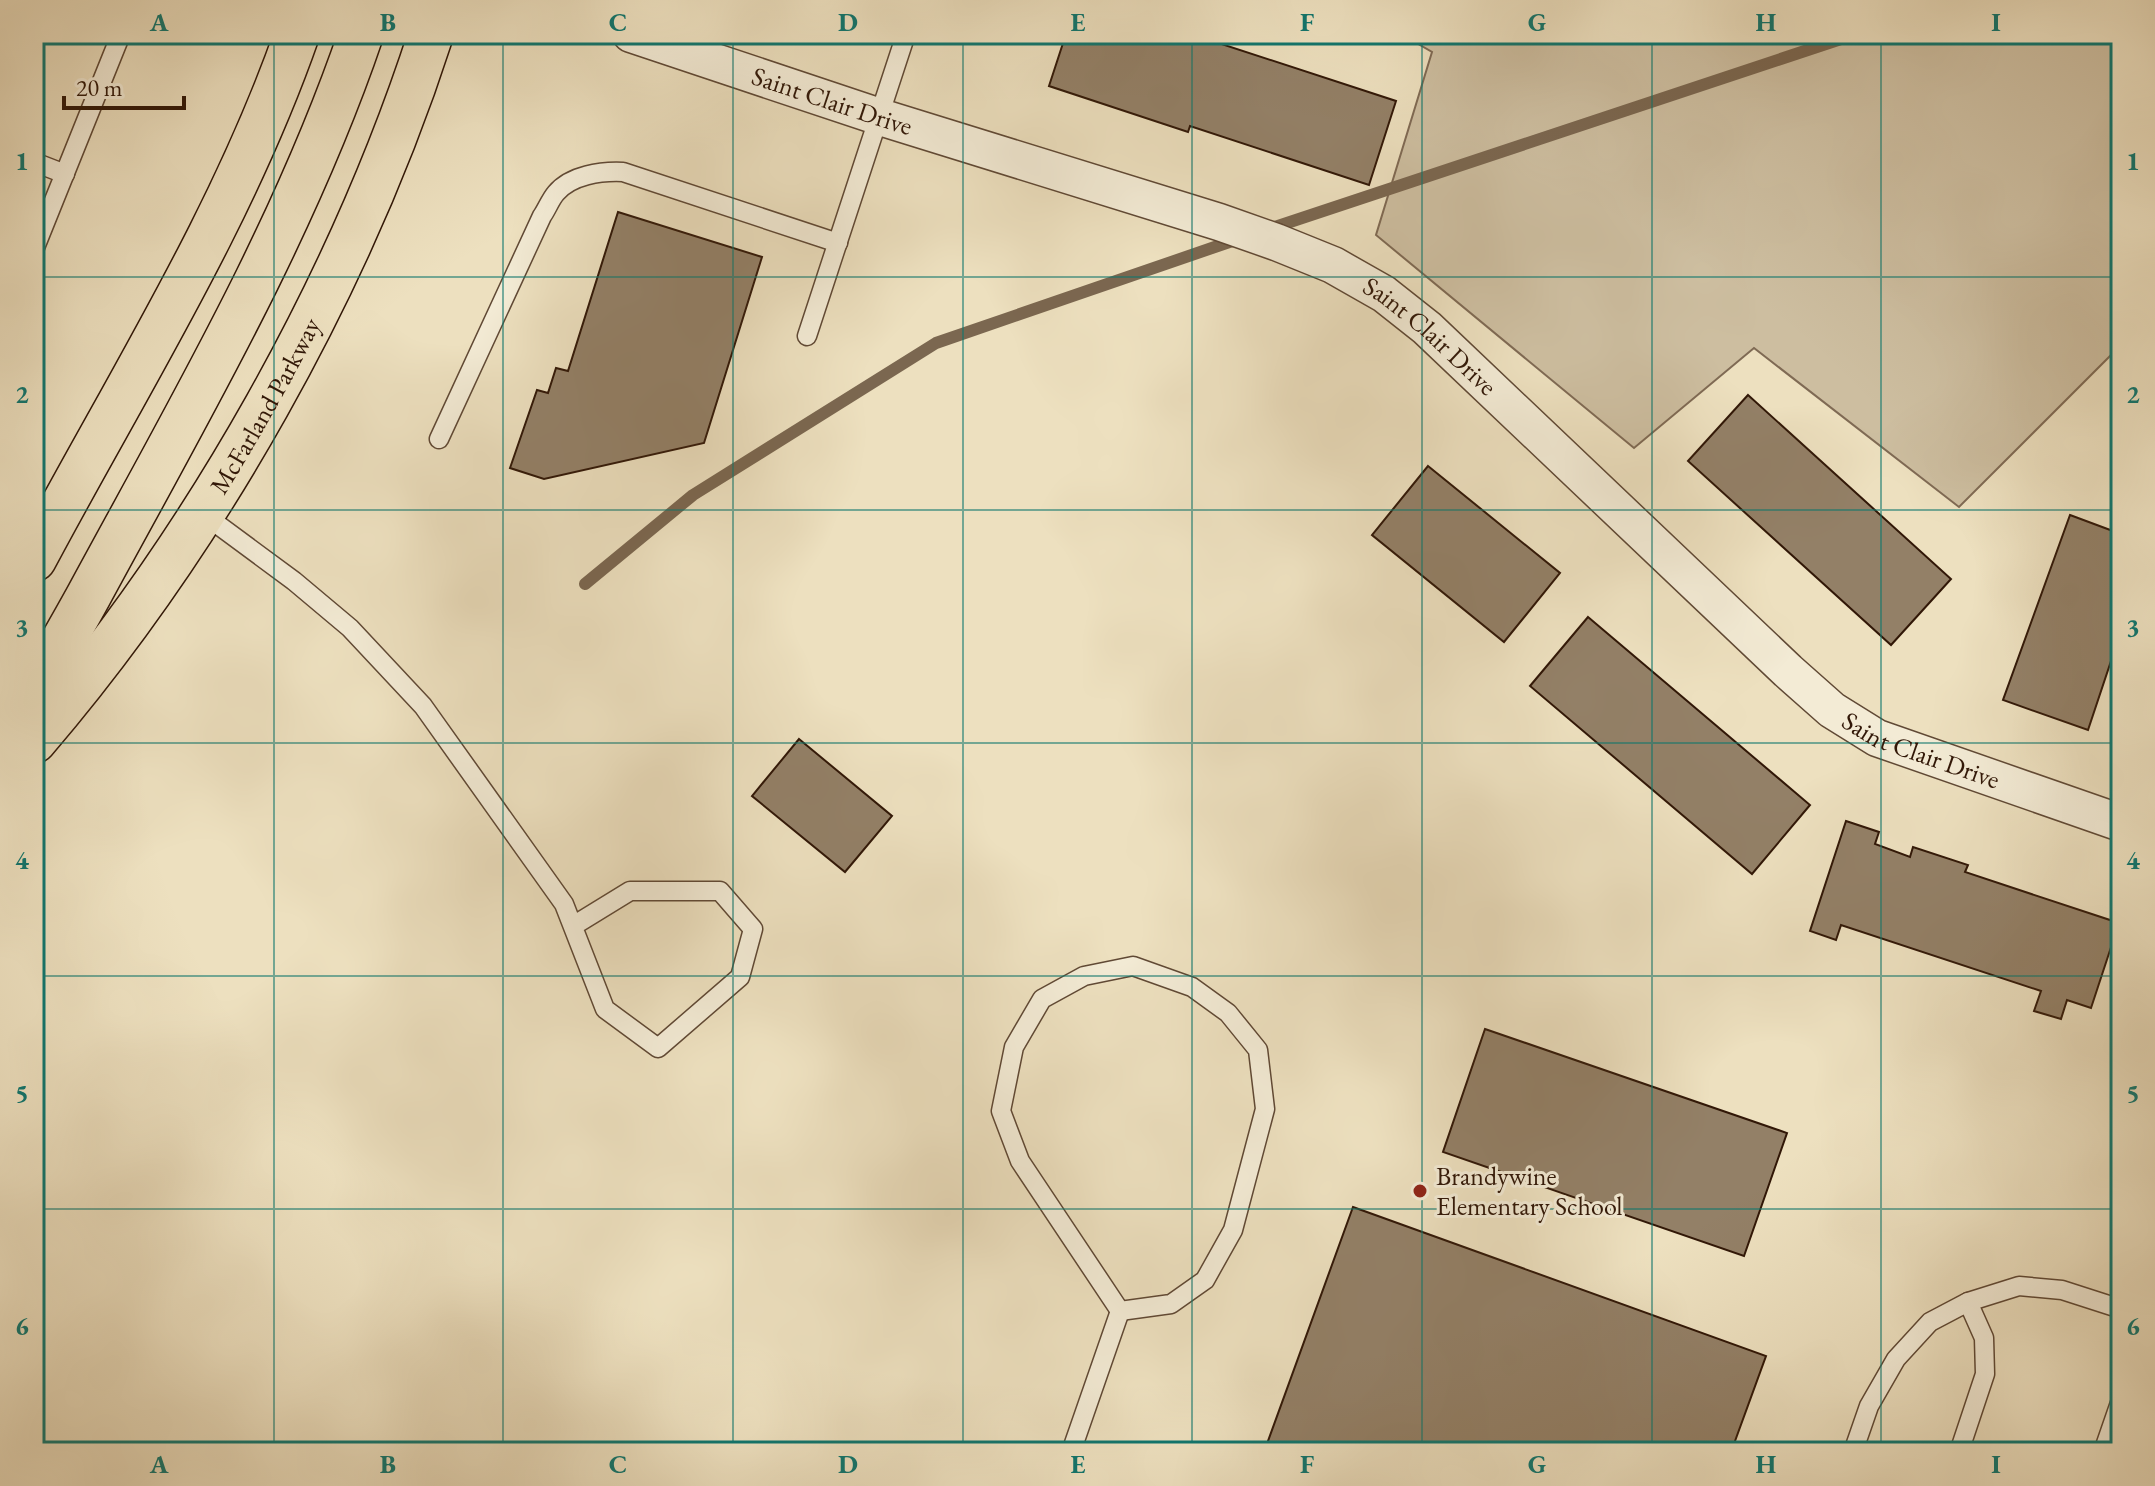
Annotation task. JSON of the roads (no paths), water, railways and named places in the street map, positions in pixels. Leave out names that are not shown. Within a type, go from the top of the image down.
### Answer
[{"type":"main road","points":[[34,559],[206,247],[262,126],[297,34]]},
{"type":"main road","points":[[34,695],[268,257],[328,123],[361,34]]},
{"type":"main road","name":"McFarland Parkway","points":[[34,741],[130,617],[202,513],[257,420],[340,260],[401,119],[431,34]]},
{"type":"street","name":"Saint Clair Drive","points":[[631,34],[880,117],[1233,227],[1333,265],[1384,294],[1427,328],[1832,710],[1877,738],[2121,823]]},
{"type":"lane","points":[[34,250],[121,34]]},
{"type":"lane","points":[[807,336],[906,34]]},
{"type":"lane","points":[[34,162],[65,174]]},
{"type":"lane","points":[[439,439],[542,216],[557,191],[580,179],[599,171],[623,172],[838,243]]},
{"type":"lane","points":[[202,513],[294,581],[350,628],[423,706],[493,809],[564,904],[605,1009],[658,1048],[740,977],[753,929],[720,891],[630,891],[573,926]]},
{"type":"lane","points":[[1133,966],[1192,987],[1228,1013],[1258,1050],[1265,1109],[1233,1230],[1205,1280],[1171,1304],[1120,1311],[1020,1161],[1001,1111],[1014,1047],[1042,999],[1084,976],[1133,966]]},
{"type":"lane","points":[[1853,1452],[1869,1406],[1896,1359],[1930,1322],[1968,1302],[2019,1286],[2062,1290],[2121,1309]]},
{"type":"lane","points":[[1959,1452],[1985,1374],[1984,1338],[1968,1302]]},
{"type":"lane","points":[[1071,1452],[1120,1311]]},
{"type":"lane","points":[[2103,1452],[2121,1400]]},
{"type":"waterway","points":[[1266,230],[1856,34]]},
{"type":"waterway","points":[[585,584],[693,495],[936,343],[1241,238]]},
{"type":"place","name":"Brandywine Elementary School","points":[[1420,1191]]}]
